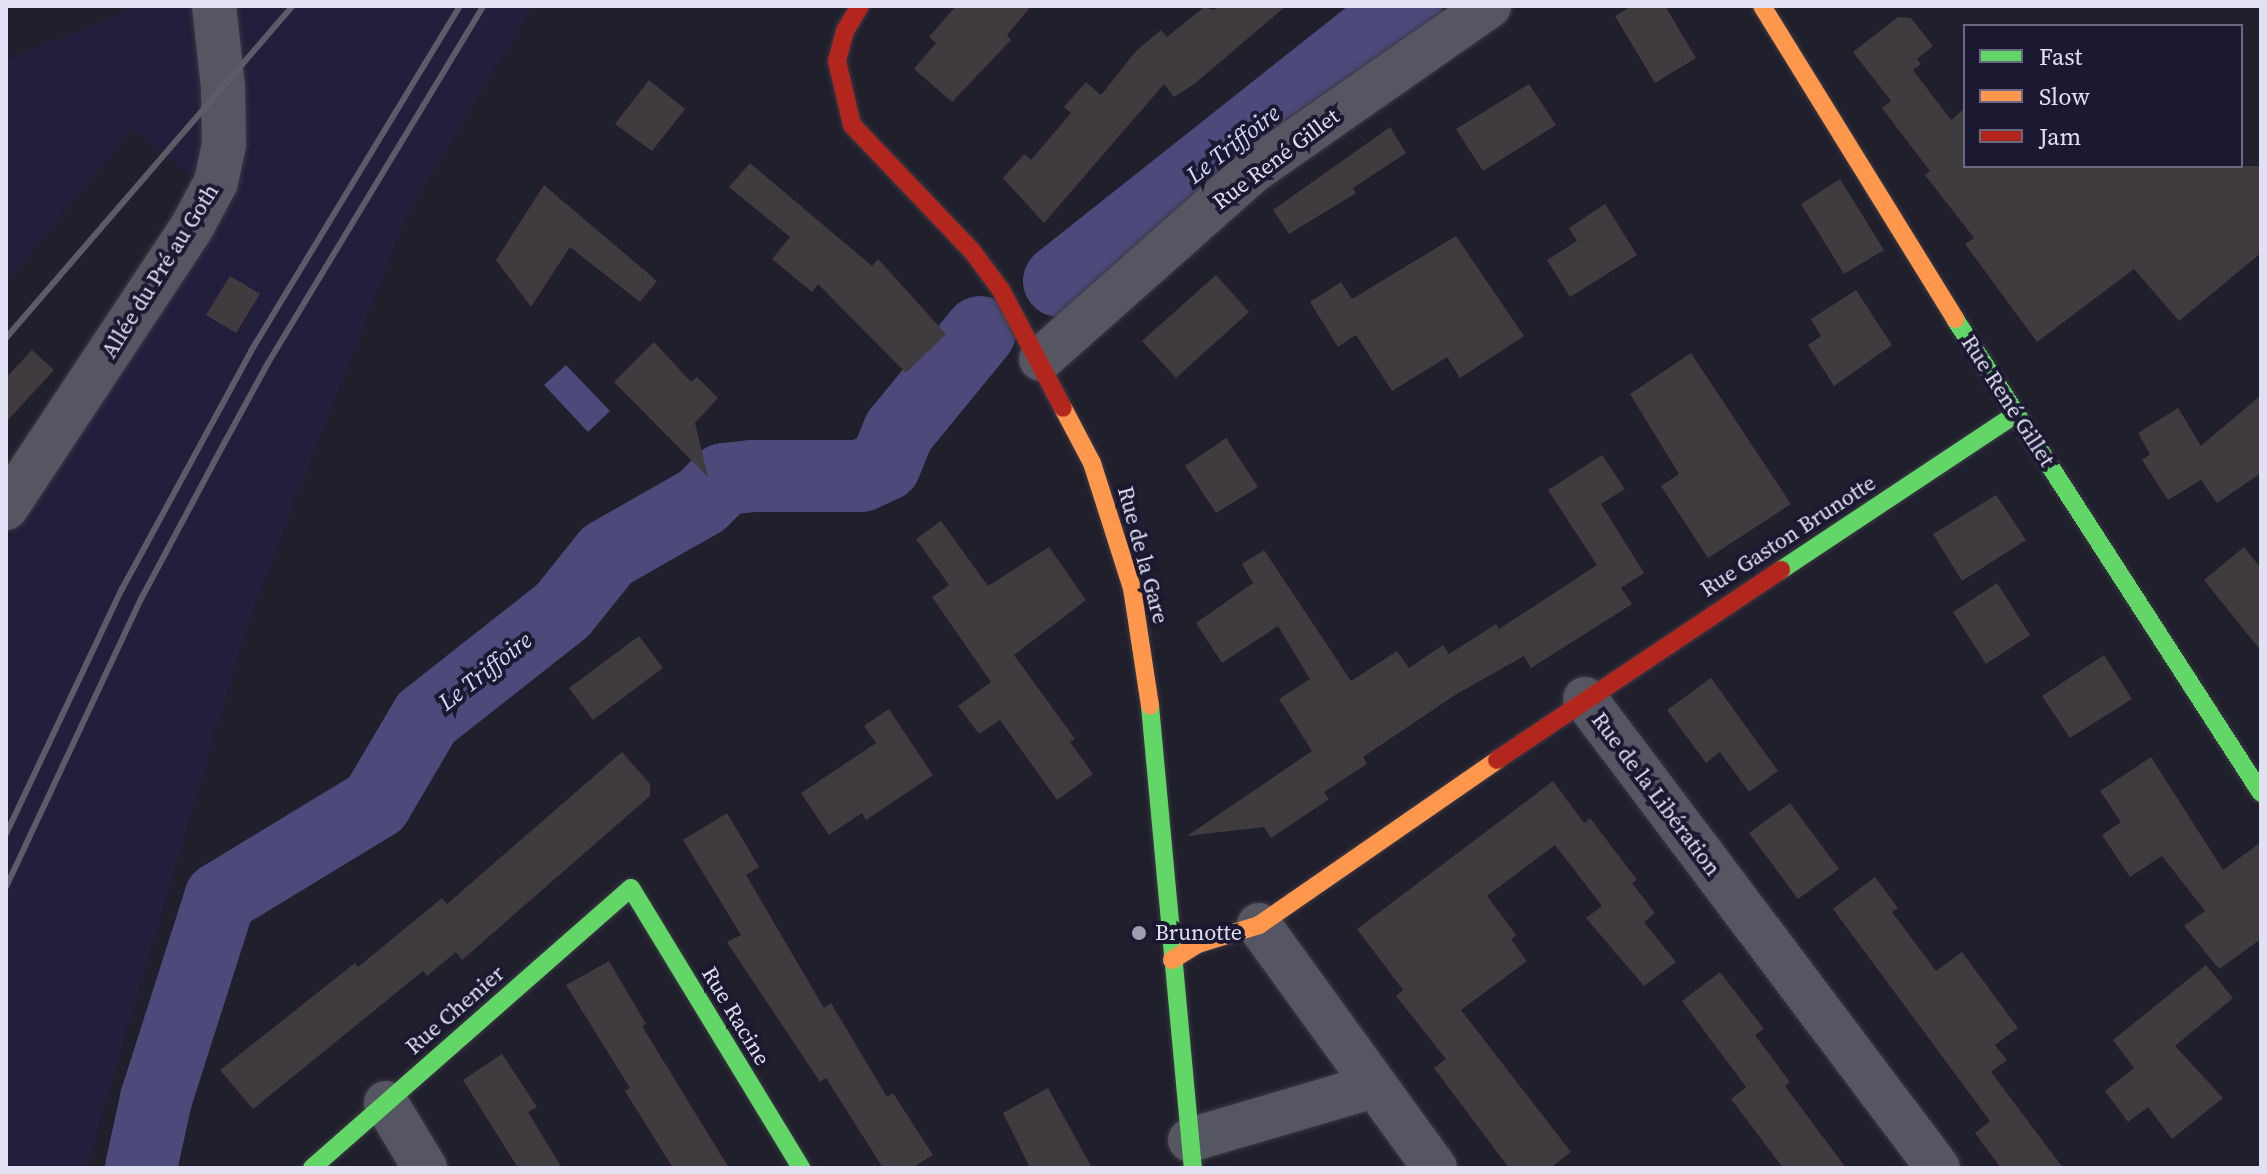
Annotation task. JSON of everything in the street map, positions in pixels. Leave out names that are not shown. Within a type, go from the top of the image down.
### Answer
[{"type":"street","name":"Allée du Pré au Goth","points":[[6,508],[200,215],[216,182],[223,156],[224,116],[214,6]]},
{"type":"street","name":"Rue de la Gare","points":[[860,6],[845,31],[837,61],[852,125],[972,251],[1001,290],[1041,359],[1092,463],[1132,588],[1147,670],[1191,1154]]},
{"type":"street","name":"Rue René Gillet","points":[[1041,359],[1254,170],[1489,6]]},
{"type":"street","name":"Rue René Gillet","points":[[1762,6],[2017,413],[2261,793]]},
{"type":"street","name":"Rue Gaston Brunotte","points":[[1585,699],[2017,413]]},
{"type":"street","name":"Rue de la Libération","points":[[1172,960],[1198,944],[1259,925],[1585,699],[1938,1168]]},
{"type":"street","name":"Rue Chenier","points":[[312,1168],[631,888]]},
{"type":"street","name":"Rue Racine","points":[[631,888],[801,1168]]},
{"type":"street","points":[[1259,925],[1435,1168]]},
{"type":"street","points":[[1191,1154],[1373,1086]]},
{"type":"street","points":[[386,1103],[425,1168]]},
{"type":"shaded area","points":[[142,6],[533,6],[406,217],[249,620],[86,1168],[6,1168],[6,543],[230,206],[133,129],[6,283],[6,59]]},
{"type":"shaded area","points":[[566,365],[610,411],[588,432],[544,385]]},
{"type":"building","points":[[956,6],[1031,6],[1007,35],[1011,40],[952,102],[914,69],[936,43],[929,37]]},
{"type":"building","points":[[1219,6],[1286,6],[1193,85],[1174,97],[1164,84],[1044,223],[1003,178],[1024,154],[1031,160],[1071,113],[1064,107],[1086,82],[1101,95],[1136,51],[1161,30],[1167,37],[1204,7],[1214,10]]},
{"type":"building","points":[[1632,6],[1665,6],[1696,58],[1655,83],[1615,16]]},
{"type":"building","points":[[1898,17],[1911,18],[1933,46],[1917,59],[1921,64],[1913,70],[1951,120],[1963,110],[1963,168],[2261,166],[2261,253],[2179,321],[2134,269],[2037,342],[1965,244],[1974,238],[1925,175],[1930,171],[1882,108],[1891,101],[1853,52]]},
{"type":"building","points":[[649,80],[685,109],[652,151],[615,124]]},
{"type":"building","points":[[1529,84],[1556,125],[1483,171],[1456,129]]},
{"type":"building","points":[[1390,127],[1406,153],[1353,188],[1356,193],[1289,234],[1273,210]]},
{"type":"building","points":[[750,163],[872,266],[878,259],[946,334],[906,373],[818,284],[812,292],[772,259],[790,237],[729,187]]},
{"type":"building","points":[[1840,179],[1884,250],[1844,274],[1801,204]]},
{"type":"building","points":[[544,185],[657,281],[640,302],[570,247],[531,307],[496,260]]},
{"type":"building","points":[[1605,204],[1637,255],[1570,297],[1547,260],[1577,241],[1569,228]]},
{"type":"building","points":[[1456,236],[1524,336],[1460,378],[1447,357],[1392,391],[1356,335],[1338,347],[1310,302],[1341,282],[1352,299]]},
{"type":"building","points":[[1216,275],[1249,312],[1176,378],[1142,341]]},
{"type":"building","points":[[230,276],[260,294],[236,333],[206,315]]},
{"type":"building","points":[[1856,290],[1892,345],[1834,386],[1808,345],[1821,336],[1811,319]]},
{"type":"building","points":[[654,342],[691,382],[697,377],[718,398],[695,423],[708,477],[614,382]]},
{"type":"building","points":[[32,350],[54,370],[6,422],[6,378]]},
{"type":"building","points":[[1691,353],[1791,504],[1708,558],[1661,486],[1679,474],[1630,394]]},
{"type":"building","points":[[2261,395],[2261,473],[2217,503],[2201,480],[2168,500],[2142,460],[2150,454],[2138,433],[2178,408],[2201,446]]},
{"type":"building","points":[[1226,438],[1258,487],[1216,513],[1185,466]]},
{"type":"building","points":[[1602,455],[1625,489],[1601,504],[1644,573],[1621,588],[1632,604],[1531,668],[1524,656],[1455,695],[1363,757],[1367,764],[1324,792],[1329,799],[1271,838],[1264,827],[1187,836],[1312,751],[1279,699],[1310,679],[1278,626],[1222,663],[1196,623],[1253,583],[1242,564],[1264,550],[1351,681],[1397,651],[1409,668],[1443,645],[1449,654],[1496,624],[1499,629],[1597,565],[1548,490]]},
{"type":"building","points":[[1996,495],[2026,540],[1962,581],[1933,534]]},
{"type":"building","points":[[941,521],[988,586],[1049,547],[1086,600],[1014,655],[1075,739],[1070,742],[1093,774],[1057,800],[1000,720],[979,734],[958,706],[991,682],[932,597],[949,585],[916,539]]},
{"type":"building","points":[[2244,547],[2261,568],[2261,651],[2204,580]]},
{"type":"building","points":[[1997,583],[2030,635],[1986,664],[1953,612]]},
{"type":"building","points":[[639,636],[663,668],[593,720],[569,688]]},
{"type":"building","points":[[2104,655],[2132,699],[2070,738],[2042,696]]},
{"type":"building","points":[[1711,678],[1778,771],[1749,792],[1720,752],[1706,763],[1667,710]]},
{"type":"building","points":[[889,709],[933,775],[866,820],[862,813],[829,835],[801,793],[876,743],[864,726]]},
{"type":"building","points":[[622,752],[650,784],[650,796],[462,960],[456,952],[427,976],[423,971],[253,1109],[220,1070],[355,963],[358,967],[442,898],[447,904]]},
{"type":"building","points":[[2151,757],[2223,870],[2261,842],[2261,939],[2219,969],[2184,926],[2205,911],[2162,856],[2130,877],[2102,835],[2121,822],[2100,791]]},
{"type":"building","points":[[1553,781],[1584,823],[1590,818],[1637,880],[1632,883],[1655,913],[1644,922],[1676,962],[1644,986],[1586,918],[1602,906],[1555,845],[1487,896],[1516,935],[1511,939],[1527,961],[1461,1010],[1571,1152],[1550,1168],[1509,1168],[1434,1068],[1446,1059],[1396,996],[1403,990],[1357,929]]},
{"type":"building","points":[[1790,803],[1839,869],[1798,899],[1749,833]]},
{"type":"building","points":[[727,813],[759,867],[746,875],[824,1008],[831,1003],[887,1097],[893,1093],[933,1155],[912,1168],[883,1168],[826,1078],[820,1082],[727,942],[741,935],[683,840]]},
{"type":"building","points":[[1875,877],[1898,908],[1892,912],[1936,971],[1962,952],[2018,1028],[1995,1045],[2007,1060],[1991,1072],[2063,1168],[2001,1168],[1975,1133],[1990,1121],[1833,909]]},
{"type":"building","points":[[609,961],[646,1024],[642,1026],[729,1168],[673,1168],[625,1091],[630,1088],[566,985]]},
{"type":"building","points":[[2206,965],[2233,998],[2175,1046],[2223,1098],[2172,1139],[2148,1107],[2128,1122],[2105,1091],[2134,1068],[2113,1040]]},
{"type":"building","points":[[1720,972],[1764,1029],[1755,1035],[1790,1082],[1785,1086],[1846,1168],[1783,1168],[1731,1099],[1746,1087],[1682,1001]]},
{"type":"building","points":[[502,1054],[537,1107],[528,1112],[562,1168],[518,1168],[463,1080]]},
{"type":"building","points":[[1048,1088],[1092,1168],[1030,1168],[1003,1113]]},
{"type":"waterway","name":"Le Triffoire","points":[[1059,281],[1406,6]]},
{"type":"waterway","name":"Le Triffoire","points":[[141,1168],[156,1099],[220,898],[376,803],[426,718],[563,610],[607,555],[702,501],[724,479],[861,476],[885,465],[899,431],[980,332]]},
{"type":"railway","points":[[6,338],[293,6]]},
{"type":"railway","points":[[6,834],[122,589],[251,351],[460,6]]},
{"type":"railway","points":[[6,887],[141,599],[214,462],[268,363],[483,6]]},
{"type":"traffic: fast","points":[[1955,319],[2261,793]]},
{"type":"traffic: fast","points":[[1781,570],[2017,413]]},
{"type":"traffic: fast","points":[[1150,706],[1193,1168]]},
{"type":"traffic: fast","points":[[312,1168],[631,888],[801,1168]]},
{"type":"traffic: slow","points":[[1762,6],[1955,319]]},
{"type":"traffic: slow","points":[[1063,408],[1092,463],[1132,588],[1150,706]]},
{"type":"traffic: slow","points":[[1172,960],[1198,944],[1259,925],[1497,760]]},
{"type":"traffic: jam","points":[[860,6],[845,31],[837,61],[852,125],[972,251],[1001,290],[1063,408]]},
{"type":"traffic: jam","points":[[1497,760],[1781,570]]},
{"type":"place","name":"Brunotte","points":[[1139,933]]}]
